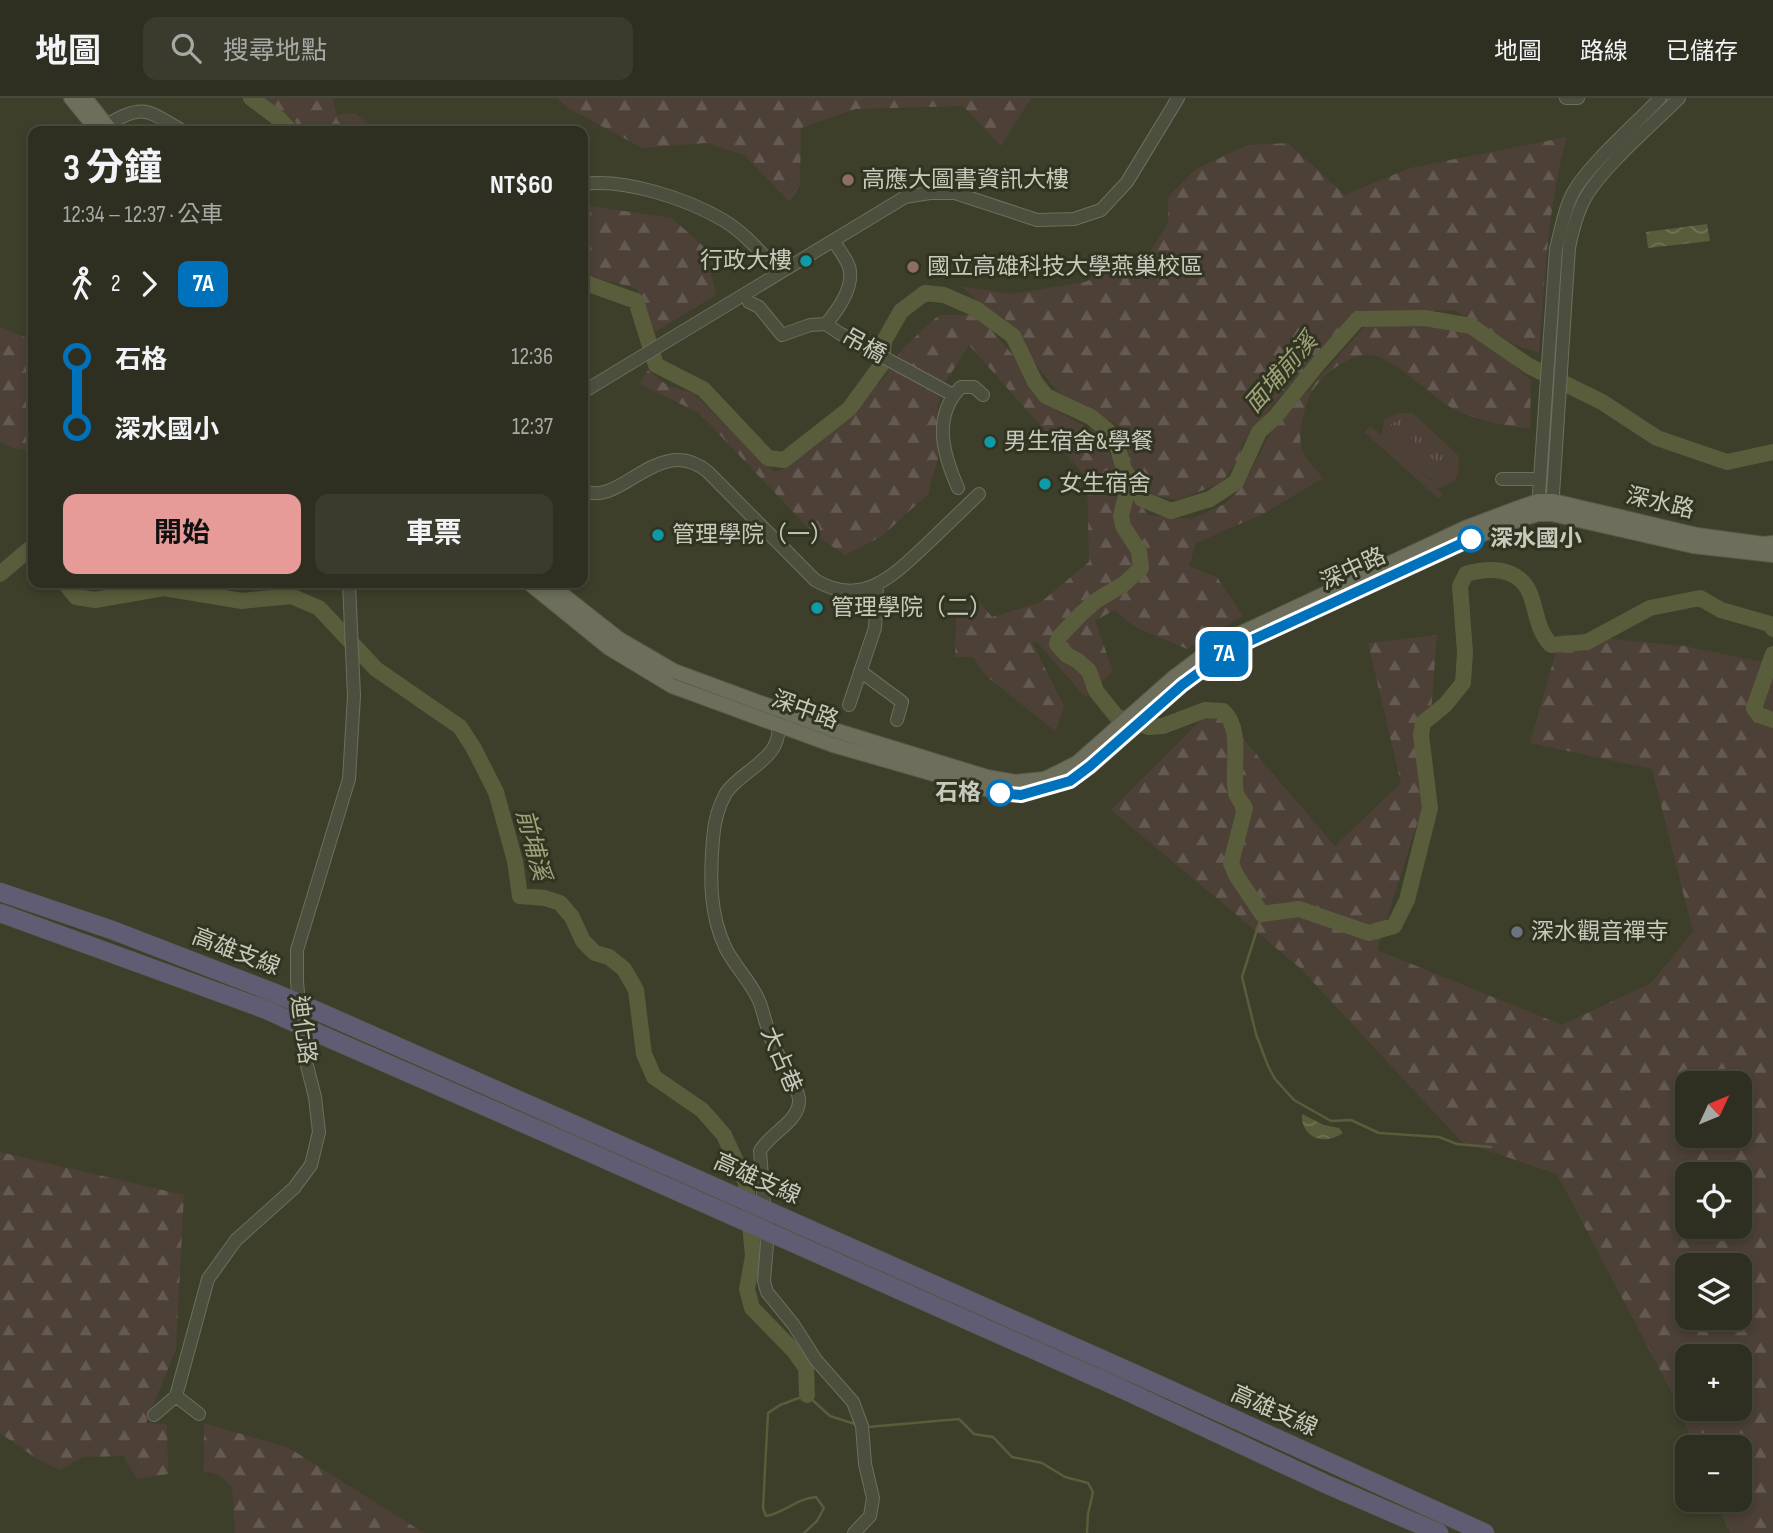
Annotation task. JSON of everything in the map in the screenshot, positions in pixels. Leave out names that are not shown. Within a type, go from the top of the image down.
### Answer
[{"type":"highway","name":"高雄支線","points":[[0,892],[112,930],[324,1014],[1133,1373],[1485,1533]]},
{"type":"highway","name":"高雄支線","points":[[0,914],[267,1010],[1122,1388],[1328,1485],[1439,1533]]},
{"type":"main road","points":[[71,98],[99,126]]},
{"type":"main road","points":[[85,98],[101,126]]},
{"type":"main road","name":"深水路","points":[[1545,508],[1697,535],[1773,543]]},
{"type":"main road","name":"深水路","points":[[1545,508],[1693,546],[1773,555]]},
{"type":"main road","name":"深中路","points":[[535,588],[609,648],[672,685],[778,730],[1000,793],[1021,795],[1063,785],[1218,644],[1465,528],[1545,508]]},
{"type":"main road","name":"深中路","points":[[554,588],[619,639],[674,671],[831,729],[987,777],[1015,782],[1045,779],[1084,765]]},
{"type":"street","points":[[588,389],[905,197],[955,193],[1037,220],[1074,219],[1101,210],[1127,183],[1178,98]]},
{"type":"street","points":[[1566,98],[1578,98]]},
{"type":"street","points":[[1545,508],[1545,474],[1563,246],[1601,169],[1660,98]]},
{"type":"street","points":[[1601,169],[1679,98]]},
{"type":"street","points":[[109,126],[133,111],[151,113],[174,126]]},
{"type":"street","points":[[588,184],[628,185],[691,205],[725,221],[779,272]]},
{"type":"street","points":[[827,324],[836,312],[849,284],[850,270],[837,246]]},
{"type":"street","name":"吊橋","points":[[749,302],[759,307],[782,335],[810,325],[827,324],[953,395]]},
{"type":"street","points":[[958,488],[943,448],[943,419],[953,395],[961,387],[974,387],[983,395]]},
{"type":"street","points":[[588,492],[599,495],[649,467],[668,461],[691,463],[708,472],[815,580],[828,588],[842,590],[877,585],[889,579],[979,494]]},
{"type":"street","points":[[1502,479],[1545,474]]},
{"type":"street","points":[[849,705],[875,628],[877,585]]},
{"type":"street","name":"迪化路","points":[[176,1396],[208,1279],[236,1240],[293,1188],[311,1165],[319,1132],[315,1097],[303,1050],[297,950],[349,779],[354,696],[349,588]]},
{"type":"street","points":[[860,671],[902,702],[897,720]]},
{"type":"street","points":[[774,708],[778,730]]},
{"type":"street","name":"大占巷","points":[[778,730],[768,754],[726,793],[717,813],[713,848],[712,911],[727,950],[760,1003],[764,1022],[797,1092],[799,1103],[794,1113],[787,1123],[765,1141],[760,1151],[767,1244],[764,1281],[767,1292],[793,1324],[816,1360],[853,1402],[862,1426],[865,1464],[873,1498],[870,1516],[854,1533]]},
{"type":"street","points":[[154,1415],[176,1396],[199,1414]]},
{"type":"green space","points":[[261,98],[332,98],[337,115],[355,113],[369,126],[298,126]]},
{"type":"green space","points":[[557,98],[1031,98],[1001,146],[963,106],[855,109],[801,128],[800,185],[789,202],[744,155],[706,143],[642,148],[568,108]]},
{"type":"green space","points":[[1567,137],[1551,217],[1539,353],[1516,345],[1454,310],[1359,313],[1279,397],[1242,444],[1239,459],[1221,483],[1178,500],[1156,496],[1141,485],[1131,467],[1121,427],[1059,393],[1033,361],[1016,331],[1004,318],[985,308],[961,286],[1011,294],[1085,282],[1150,252],[1168,223],[1168,197],[1196,169],[1248,145],[1288,143],[1345,195],[1410,168]]},
{"type":"green space","points":[[588,206],[672,218],[705,248],[716,295],[655,332],[636,288],[588,276]]},
{"type":"green space","points":[[939,315],[971,315],[991,330],[1012,354],[1041,401],[1095,431],[1106,445],[1122,479],[1148,515],[1191,519],[1225,504],[1242,487],[1271,432],[1364,327],[1446,328],[1469,334],[1486,343],[1531,380],[1530,429],[1490,422],[1461,412],[1443,403],[1394,365],[1376,356],[1359,356],[1341,364],[1313,390],[1301,426],[1301,447],[1323,478],[1265,513],[1196,543],[1189,566],[1217,577],[1243,616],[1187,649],[1135,627],[1114,610],[1095,621],[1113,671],[1085,697],[1037,642],[1032,642],[1064,706],[1056,732],[986,676],[973,657],[955,657],[956,619],[977,599],[992,617],[1041,602],[1089,562],[1087,478],[969,345],[946,381],[937,406],[938,458],[928,494],[881,537],[845,555],[813,533],[699,413],[640,384],[648,370],[668,386],[693,393],[774,471],[782,470],[854,413],[886,375],[903,348]]},
{"type":"green space","points":[[0,327],[28,338],[28,450],[0,442]]},
{"type":"green space","points":[[1398,413],[1413,413],[1459,456],[1456,478],[1450,484],[1437,489],[1443,494],[1439,499],[1364,432],[1370,426],[1382,435],[1384,420]],"holes":[[[1399,419],[1410,419],[1451,459],[1449,472],[1442,479],[1433,480],[1422,473],[1434,460],[1402,430],[1390,442],[1387,440],[1388,426]]]},
{"type":"green space","points":[[1399,419],[1410,419],[1452,459],[1449,474],[1443,480],[1434,480],[1424,474],[1387,440],[1388,426]]},
{"type":"green space","points":[[1561,634],[1684,646],[1773,664],[1773,1533],[1730,1533],[1721,1512],[1752,1512],[1752,1435],[1690,1435],[1684,1421],[1752,1421],[1752,1344],[1675,1344],[1675,1400],[1557,1174],[1462,1142],[1300,968],[1111,810],[1215,706],[1335,846],[1401,783],[1368,643],[1437,635],[1424,802],[1377,950],[1562,1025],[1651,983],[1693,932],[1652,769],[1530,743]]},
{"type":"green space","points":[[0,1152],[184,1195],[176,1349],[146,1423],[167,1424],[168,1474],[137,1479],[123,1456],[83,1457],[60,1470],[37,1459],[0,1433]]},
{"type":"green space","points":[[204,1423],[289,1448],[424,1533],[235,1533],[232,1487],[219,1475],[204,1471]]},
{"type":"water","points":[[1707,224],[1710,241],[1648,248],[1646,232]]},
{"type":"water","points":[[1302,1114],[1324,1125],[1339,1128],[1343,1133],[1328,1139],[1315,1137],[1305,1129]]},
{"type":"waterway","name":"面埔前溪","points":[[251,98],[286,126]]},
{"type":"waterway","name":"面埔前溪","points":[[588,284],[636,301],[656,365],[703,389],[768,458],[784,460],[849,409],[882,364],[884,341],[901,311],[925,293],[944,295],[976,309],[1013,336],[1035,382],[1046,396],[1091,417],[1114,436],[1124,469],[1142,499],[1171,511],[1210,499],[1236,482],[1259,432],[1276,416],[1358,319],[1425,318],[1471,326],[1529,366],[1602,402],[1657,438],[1727,462],[1773,452]]},
{"type":"waterway","points":[[1130,479],[1121,516],[1123,526],[1139,551],[1141,568],[1124,584],[1097,600],[1082,613],[1059,637],[1057,644],[1089,671],[1096,691],[1117,717],[1149,727],[1163,726],[1205,710],[1223,711],[1233,728],[1236,793],[1245,808],[1231,863],[1262,914],[1299,909],[1369,933],[1394,926],[1407,900],[1430,808],[1421,735],[1423,723],[1445,705],[1463,683],[1465,652],[1460,586],[1466,574],[1498,570],[1519,579],[1531,595],[1539,625],[1551,645],[1587,642],[1650,608],[1700,598],[1721,610],[1770,624],[1773,629]]},
{"type":"waterway","name":"前埔溪","points":[[0,574],[28,550]]},
{"type":"waterway","name":"前埔溪","points":[[69,588],[76,597],[95,600],[164,588]]},
{"type":"waterway","name":"前埔溪","points":[[164,588],[242,601],[291,596],[319,608],[376,669],[460,727],[496,792],[515,861],[520,896],[545,898],[560,903],[572,917],[583,941],[595,953],[609,957],[624,969],[636,990],[644,1054],[654,1077],[702,1110],[724,1135],[746,1183],[753,1256],[747,1289],[752,1308],[794,1351],[806,1368],[807,1395]]},
{"type":"waterway","points":[[1773,654],[1754,708],[1759,715],[1773,720]]},
{"type":"waterway","points":[[1262,914],[1242,977],[1256,1034],[1268,1066],[1275,1079],[1294,1100],[1331,1121],[1351,1120],[1379,1133],[1439,1137],[1457,1144],[1491,1147]]},
{"type":"waterway","points":[[804,1533],[817,1521],[824,1508],[816,1497],[802,1500],[766,1516],[763,1508],[768,1413],[780,1405],[807,1395],[830,1416],[858,1425]]},
{"type":"waterway","points":[[868,1427],[959,1419],[974,1434],[993,1437],[1012,1457],[1042,1463],[1065,1477],[1088,1483],[1093,1492],[1087,1533]]},
{"type":"bus line","name":"7A","points":[[1000,793],[1021,795],[1063,785],[1090,766],[1182,685],[1228,651],[1471,539]]},
{"type":"place","name":"高應大圖書資訊大樓","points":[[848,180]]},
{"type":"place","name":"行政大樓","points":[[806,261]]},
{"type":"place","name":"國立高雄科技大學燕巢校區","points":[[913,267]]},
{"type":"place","name":"男生宿舍&學餐","points":[[990,442]]},
{"type":"place","name":"女生宿舍","points":[[1045,484]]},
{"type":"place","name":"管理學院（一）","points":[[658,535]]},
{"type":"place","name":"深水國小","points":[[1471,539]]},
{"type":"place","name":"管理學院（二）","points":[[817,608]]},
{"type":"place","name":"石格","points":[[1000,793]]},
{"type":"place","name":"深水觀音禪寺","points":[[1517,932]]}]
